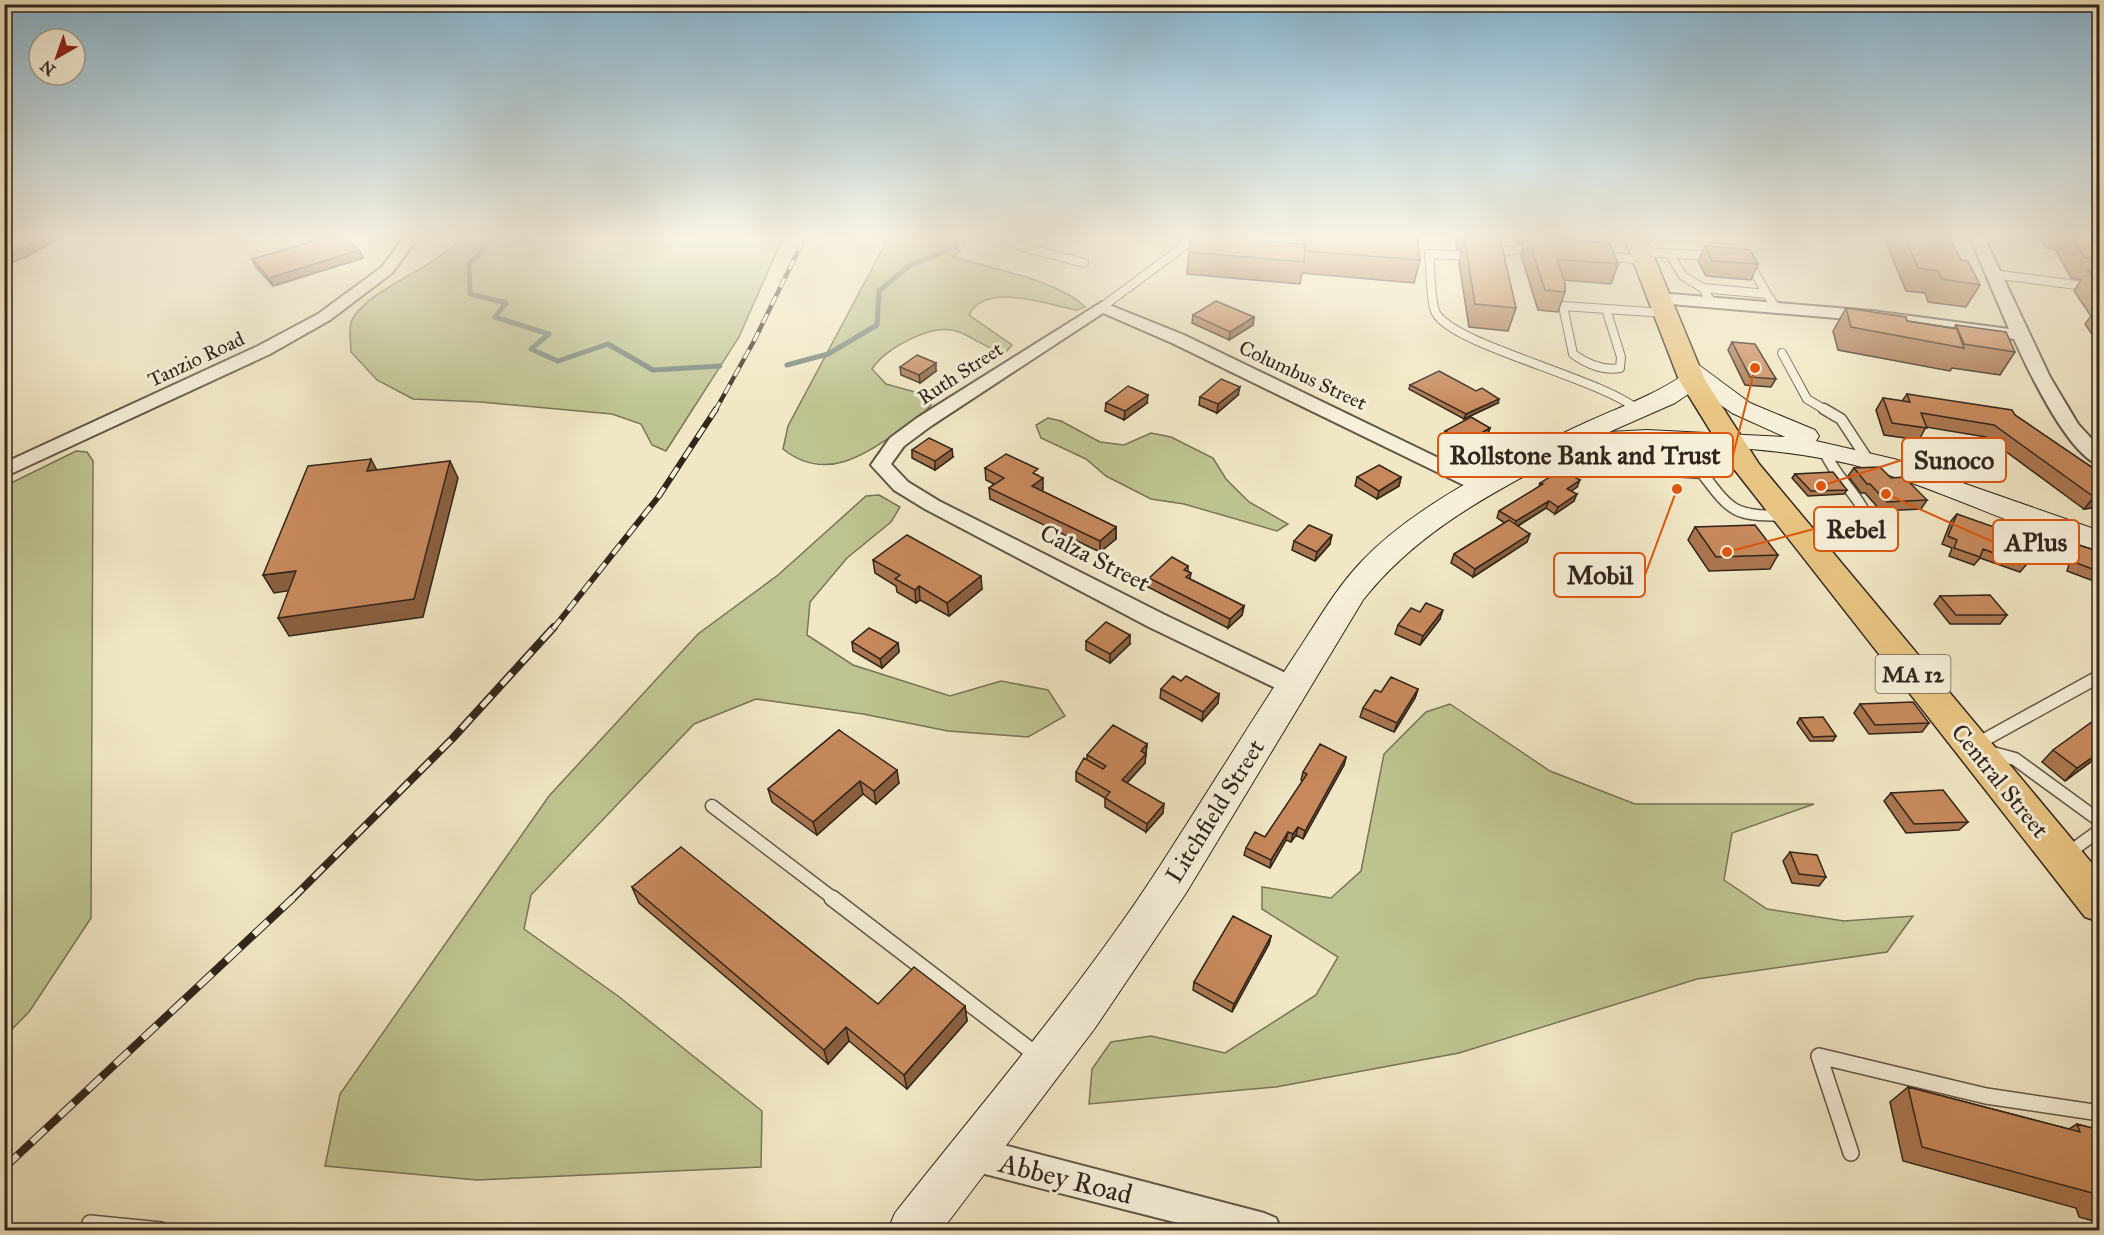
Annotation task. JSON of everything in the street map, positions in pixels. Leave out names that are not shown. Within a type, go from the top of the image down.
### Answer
[{"type":"main road","name":"Central Street","points":[[1657,293],[1690,374],[1730,441],[1807,544],[2100,904]]},
{"type":"main road","name":"Litchfield Street","points":[[912,1230],[1046,1061],[1172,881],[1292,686],[1352,593],[1373,567],[1424,523],[1483,487],[1596,428],[1666,398],[1690,374]]},
{"type":"main road","points":[[1690,374],[1750,413],[1862,459]]},
{"type":"main road","name":"Litchfield Street","points":[[1563,446],[1594,440],[1634,438],[1774,443],[1824,450],[1862,459],[2100,542]]},
{"type":"street","name":"Tanzio Road","points":[[4,471],[264,350],[324,317],[357,293]]},
{"type":"street","points":[[2002,293],[2020,334],[2077,439],[2100,459]]},
{"type":"street","points":[[1662,306],[1707,295],[1772,301],[2020,334]]},
{"type":"street","name":"Ruth Street","points":[[881,465],[897,442],[924,422],[1102,308]]},
{"type":"street","name":"Columbus Street","points":[[1102,308],[1178,339],[1483,487]]},
{"type":"street","name":"Calza Street","points":[[881,465],[901,486],[932,505],[1157,621],[1292,686]]},
{"type":"street","name":"Abbey Road","points":[[973,1154],[1264,1230]]},
{"type":"lane","points":[[1102,308],[1122,293]]},
{"type":"lane","points":[[1432,293],[1436,313],[1444,323],[1616,394],[1638,410]]},
{"type":"lane","points":[[1767,293],[1772,301]]},
{"type":"lane","points":[[1606,309],[1621,357],[1620,369],[1614,370],[1586,363],[1573,354],[1563,306],[1606,309],[1662,306]]},
{"type":"lane","points":[[1782,352],[1807,399],[1841,419],[1862,459]]},
{"type":"lane","points":[[1634,438],[1659,470],[1702,473],[1726,505],[1744,515],[1785,516]]},
{"type":"lane","points":[[1807,544],[1851,542],[1871,531],[1870,518],[1863,504],[1827,462],[1824,450]]},
{"type":"lane","points":[[1972,746],[2100,676]]},
{"type":"lane","points":[[1972,746],[2014,759],[2100,821]]},
{"type":"lane","points":[[712,806],[1046,1061]]},
{"type":"lane","points":[[2062,858],[2100,830]]},
{"type":"lane","points":[[1851,1153],[1819,1056],[1986,1096],[2100,1113]]},
{"type":"lane","points":[[90,1223],[161,1230]]},
{"type":"green space","points":[[381,293],[759,293],[739,337],[666,451],[652,445],[641,424],[612,414],[481,402],[413,399],[377,380],[351,352],[352,320],[360,309]]},
{"type":"green space","points":[[859,293],[1065,293],[1085,307],[1077,310],[1035,300],[1003,297],[989,299],[977,305],[969,315],[1012,345],[1006,352],[994,349],[959,332],[948,330],[923,334],[898,345],[878,361],[872,369],[886,384],[933,397],[931,405],[922,415],[855,458],[838,463],[820,464],[802,460],[783,449],[788,426]]},
{"type":"green space","points":[[1048,418],[1061,421],[1100,442],[1124,445],[1151,433],[1171,437],[1213,458],[1226,479],[1249,502],[1288,524],[1277,531],[1184,504],[1151,499],[1106,476],[1086,459],[1041,438],[1036,425]]},
{"type":"green space","points":[[76,451],[87,452],[93,461],[91,918],[29,1012],[5,1036],[5,486]]},
{"type":"green space","points":[[879,495],[900,507],[891,522],[847,558],[810,602],[807,635],[853,665],[950,696],[1001,681],[1048,690],[1065,716],[1028,737],[948,731],[863,714],[756,699],[694,724],[531,895],[524,929],[618,996],[762,1111],[761,1167],[477,1180],[325,1166],[340,1094],[549,796],[698,634],[778,575],[866,496]]},
{"type":"green space","points":[[1450,704],[1550,771],[1635,804],[1814,804],[1732,833],[1724,880],[1767,909],[1844,921],[1913,916],[1887,952],[1697,979],[1459,1053],[1276,1087],[1089,1104],[1092,1069],[1111,1042],[1151,1036],[1225,1053],[1316,995],[1338,957],[1262,909],[1262,887],[1331,898],[1361,871],[1384,754],[1426,712]]},
{"type":"building","points":[[1473,293],[1513,293],[1516,308],[1475,304]]},
{"type":"building","points":[[1216,301],[1254,317],[1230,332],[1193,315]]},
{"type":"building","points":[[1846,308],[1906,317],[1907,321],[1957,329],[1964,348],[1851,327]]},
{"type":"building","points":[[1956,325],[2006,332],[2015,352],[1964,344]]},
{"type":"building","points":[[1732,342],[1755,344],[1776,379],[1750,377]]},
{"type":"building","points":[[917,355],[936,363],[919,375],[900,367]]},
{"type":"building","points":[[1439,371],[1476,391],[1482,388],[1499,399],[1466,414],[1410,385]]},
{"type":"building","points":[[1221,379],[1240,387],[1218,404],[1200,397]]},
{"type":"building","points":[[1128,386],[1148,395],[1125,411],[1106,403]]},
{"type":"building","points":[[1907,394],[2012,410],[2015,415],[2100,473],[2100,496],[2094,497],[1994,425],[1921,413],[1927,428],[1892,423],[1883,398],[1910,402]]},
{"type":"building","points":[[1471,417],[1490,428],[1465,442],[1445,431]]},
{"type":"building","points":[[929,438],[952,449],[935,461],[912,450]]},
{"type":"building","points":[[1006,454],[1038,469],[1033,473],[1043,478],[1032,486],[1116,527],[1100,541],[989,488],[1004,478],[985,468]]},
{"type":"building","points":[[371,459],[367,471],[450,461],[414,599],[278,618],[296,571],[263,575],[308,466]]},
{"type":"building","points":[[1379,465],[1401,477],[1379,491],[1357,477]]},
{"type":"building","points":[[1880,467],[1891,478],[1904,477],[1927,500],[1887,502],[1870,484],[1867,484],[1854,468]]},
{"type":"building","points":[[1561,470],[1580,480],[1567,489],[1577,494],[1558,507],[1549,501],[1516,521],[1499,511],[1543,484],[1540,483]]},
{"type":"building","points":[[1833,472],[1847,490],[1811,491],[1795,474]]},
{"type":"building","points":[[1957,514],[2008,532],[2006,538],[2032,547],[2026,565],[1983,549],[1980,557],[1954,548],[1957,540],[1948,536]]},
{"type":"building","points":[[1509,520],[1530,534],[1475,569],[1454,554]]},
{"type":"building","points":[[1309,525],[1332,535],[1317,552],[1294,541]]},
{"type":"building","points":[[1755,525],[1778,555],[1716,557],[1695,527]]},
{"type":"building","points":[[907,535],[981,576],[947,603],[919,586],[915,590],[895,579],[900,575],[873,560]]},
{"type":"building","points":[[2079,545],[2100,552],[2100,572],[2074,562]]},
{"type":"building","points":[[1172,557],[1188,566],[1184,570],[1191,573],[1186,577],[1244,606],[1230,619],[1149,578]]},
{"type":"building","points":[[1990,595],[2007,615],[1956,615],[1940,596]]},
{"type":"building","points":[[1426,603],[1443,610],[1423,636],[1398,625],[1411,608],[1420,612]]},
{"type":"building","points":[[1106,622],[1130,635],[1110,654],[1086,641]]},
{"type":"building","points":[[869,628],[898,643],[880,659],[852,642]]},
{"type":"building","points":[[1173,676],[1181,681],[1186,676],[1219,694],[1203,712],[1161,689]]},
{"type":"building","points":[[1391,677],[1418,689],[1397,723],[1363,708],[1375,690],[1381,692]]},
{"type":"building","points":[[1913,702],[1929,723],[1875,725],[1860,704]]},
{"type":"building","points":[[2100,716],[2100,752],[2077,768],[2053,750]]},
{"type":"building","points":[[1823,717],[1836,736],[1813,737],[1800,718]]},
{"type":"building","points":[[1113,725],[1147,744],[1141,751],[1146,754],[1122,780],[1164,804],[1147,824],[1105,798],[1110,792],[1076,772],[1084,758],[1103,769],[1106,766],[1087,755]]},
{"type":"building","points":[[839,730],[897,770],[874,791],[860,781],[813,822],[768,789]]},
{"type":"building","points":[[1320,744],[1346,757],[1305,831],[1298,827],[1293,834],[1288,832],[1271,860],[1246,848],[1255,832],[1265,837],[1307,774],[1303,772]]},
{"type":"building","points":[[1943,790],[1968,822],[1914,824],[1891,793]]},
{"type":"building","points":[[681,847],[878,1004],[914,967],[965,1006],[904,1075],[846,1027],[824,1050],[632,887]]},
{"type":"building","points":[[1790,852],[1817,855],[1826,877],[1799,874]]},
{"type":"building","points":[[1233,916],[1271,936],[1234,1004],[1194,982]]},
{"type":"building","points":[[1908,1087],[2080,1132],[2077,1124],[2100,1130],[2100,1195],[1922,1147]]},
{"type":"waterway","points":[[470,293],[506,303],[495,317],[549,334],[531,349],[558,361],[608,344],[653,370],[720,366]]},
{"type":"waterway","points":[[787,365],[828,354],[877,325],[879,293]]},
{"type":"railway","points":[[715,411],[778,293]]},
{"type":"railway","points":[[553,629],[659,496],[716,409]]},
{"type":"railway","points":[[293,898],[452,739],[554,627]]},
{"type":"railway","points":[[4,1168],[293,898]]},
{"type":"place","name":"Rollstone Bank and Trust","points":[[1755,368]]},
{"type":"place","name":"Sunoco","points":[[1821,486]]},
{"type":"place","name":"Mobil","points":[[1677,489]]},
{"type":"place","name":"APlus","points":[[1886,494]]},
{"type":"place","name":"Rebel","points":[[1727,552]]}]
